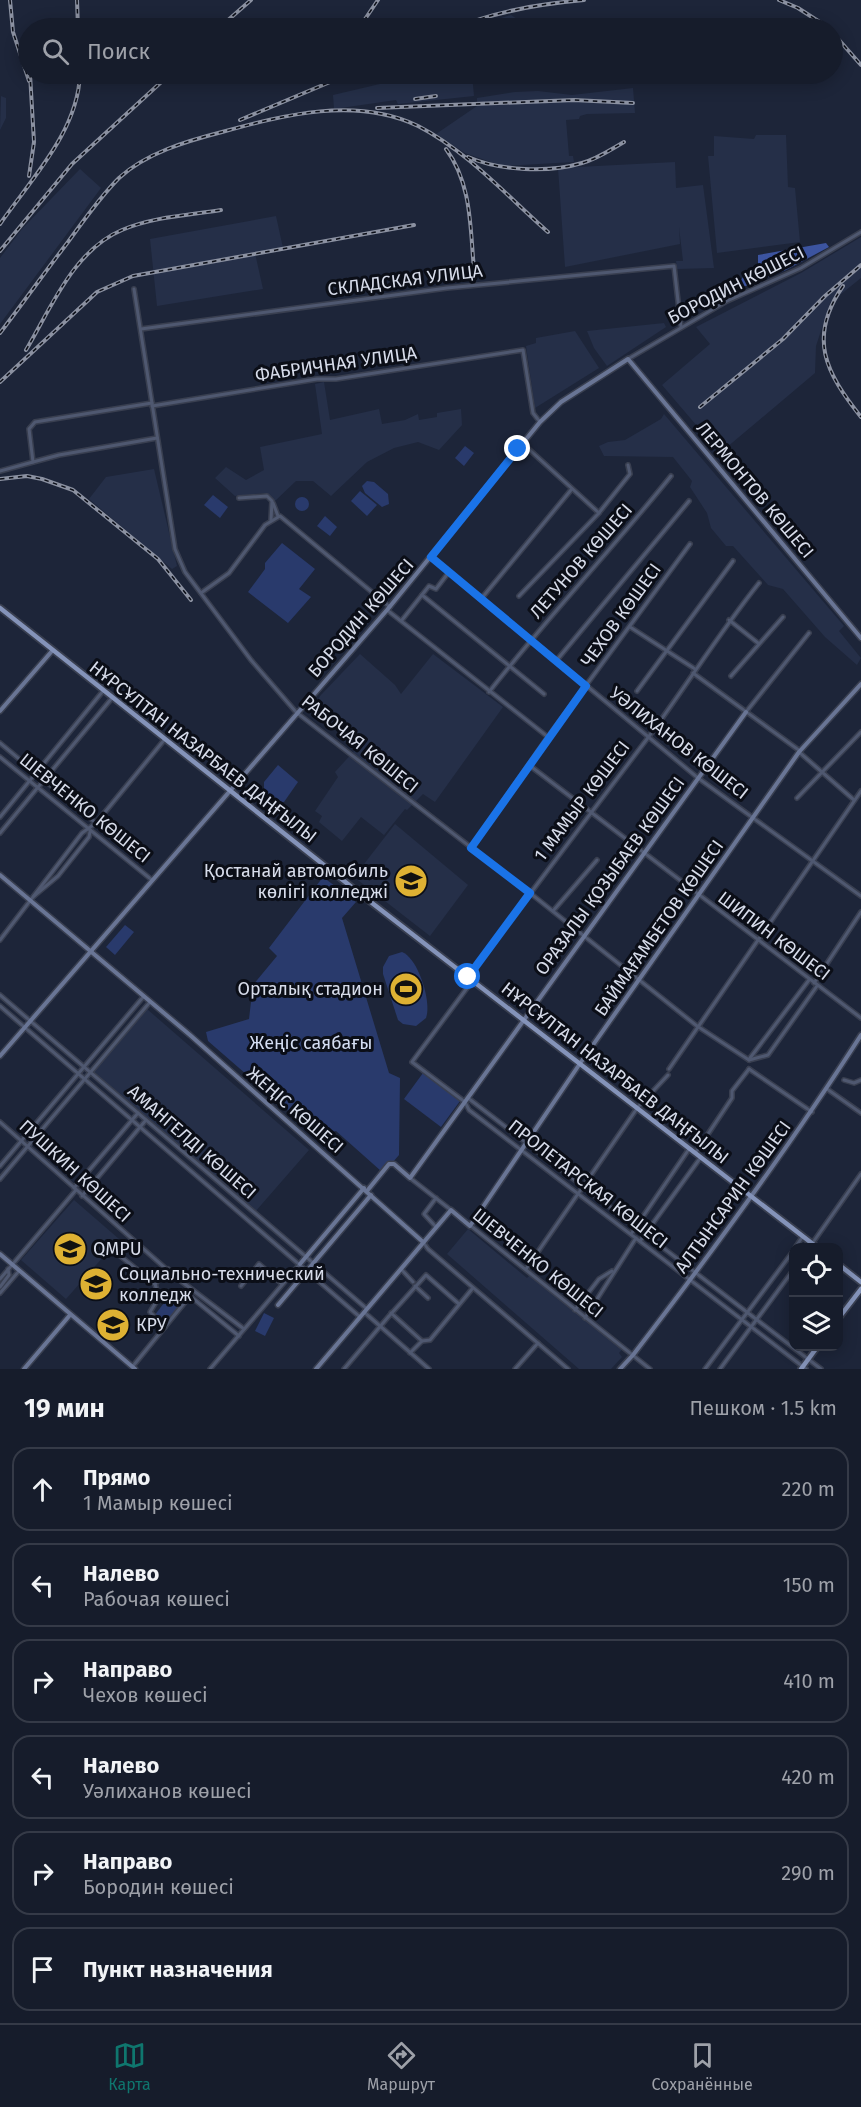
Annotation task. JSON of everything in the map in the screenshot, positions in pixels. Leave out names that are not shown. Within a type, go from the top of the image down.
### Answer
[{"type":"main road","name":"НҰРСҰЛТАН НАЗАРБАЕВ ДАҢҒЫЛЫ","points":[[0,608],[809,1243]]},
{"type":"main road","points":[[843,1268],[861,1282]]},
{"type":"main road","points":[[843,1312],[861,1288]]},
{"type":"main road","points":[[803,1368],[815,1351]]},
{"type":"street","name":"БОРОДИН КӨШЕСІ","points":[[0,1056],[388,608],[540,422],[561,402],[681,327],[727,301],[801,268],[861,232]]},
{"type":"street","name":"СКЛАДСКАЯ УЛИЦА","points":[[141,329],[435,289],[674,266],[681,327]]},
{"type":"street","name":"РАБОЧАЯ КӨШЕСІ","points":[[134,290],[174,549],[185,572],[251,660],[296,712],[553,911],[696,1026],[812,1112]]},
{"type":"street","name":"ФАБРИЧНАЯ УЛИЦА","points":[[33,462],[29,429],[35,422],[523,350],[533,413],[540,422]]},
{"type":"street","name":"ЛЕРМОНТОВ КӨШЕСІ","points":[[628,360],[861,638]]},
{"type":"street","points":[[0,471],[59,455],[158,438]]},
{"type":"street","points":[[522,443],[571,490],[577,491],[599,513]]},
{"type":"street","points":[[519,596],[599,513],[630,474],[628,465]]},
{"type":"street","name":"ЛЕТУНОВ КӨШЕСІ","points":[[489,692],[530,639],[622,537],[671,476]]},
{"type":"street","points":[[481,599],[571,490]]},
{"type":"street","points":[[239,498],[267,496],[272,501],[278,516]]},
{"type":"street","points":[[271,520],[272,501]]},
{"type":"street","points":[[556,661],[689,501]]},
{"type":"street","points":[[201,593],[229,573],[271,520],[278,516],[283,517],[401,621],[548,737]]},
{"type":"street","name":"ЧЕХОВ КӨШЕСІ","points":[[471,848],[548,737],[690,544]]},
{"type":"street","name":"УӘЛИХАНОВ КӨШЕСІ","points":[[431,557],[698,778],[861,896]]},
{"type":"street","points":[[637,691],[733,561]]},
{"type":"street","points":[[401,621],[430,586],[436,589],[449,572]]},
{"type":"street","name":"1 МАМЫР КӨШЕСІ","points":[[412,1062],[530,893],[590,811],[648,738],[729,620],[759,583]]},
{"type":"street","points":[[422,595],[544,694]]},
{"type":"street","points":[[731,676],[783,617]]},
{"type":"street","points":[[729,620],[758,643]]},
{"type":"street","points":[[630,627],[694,671],[800,752],[855,800]]},
{"type":"street","name":"ОРАЗАЛЫ ҚОЗЫБАЕВ КӨШЕСІ","points":[[410,1178],[583,935],[747,712],[809,633]]},
{"type":"street","points":[[0,711],[52,651]]},
{"type":"street","name":"БАЙМАҒАМБЕТОВ КӨШЕСІ","points":[[470,1226],[581,1062],[753,817],[800,752],[861,684]]},
{"type":"street","points":[[0,817],[103,691]]},
{"type":"street","points":[[0,833],[112,698]]},
{"type":"street","points":[[797,798],[861,732]]},
{"type":"street","points":[[0,940],[82,833],[96,823],[165,739]]},
{"type":"street","name":"ШЕВЧЕНКО КӨШЕСІ","points":[[0,743],[96,823]]},
{"type":"street","name":"ШЕВЧЕНКО КӨШЕСІ","points":[[0,757],[152,880]]},
{"type":"street","name":"ШИПИН КӨШЕСІ","points":[[529,765],[861,1018]]},
{"type":"street","points":[[669,1069],[696,1026],[861,791]]},
{"type":"street","points":[[34,896],[58,876],[89,837],[89,830]]},
{"type":"street","points":[[553,911],[597,860]]},
{"type":"street","name":"ЖЕҢІС КӨШЕСІ","points":[[0,875],[151,1002],[367,1191],[472,1289],[568,1369]]},
{"type":"street","points":[[749,1064],[768,1055],[861,912]]},
{"type":"street","points":[[696,1152],[732,1098],[732,1090],[749,1064],[809,980]]},
{"type":"street","name":"АМАНГЕЛДІ КӨШЕСІ","points":[[0,995],[313,1263],[364,1313],[429,1369]]},
{"type":"street","points":[[0,1166],[144,996]]},
{"type":"street","points":[[0,1179],[151,1002]]},
{"type":"street","name":"АМАНГЕЛДІ КӨШЕСІ","points":[[0,1006],[307,1270],[364,1313]]},
{"type":"street","name":"АЛТЫНСАРИН КӨШЕСІ","points":[[620,1369],[633,1355],[752,1196],[812,1112],[861,1035]]},
{"type":"street","name":"ПРОЛЕТАРСКАЯ КӨШЕСІ","points":[[412,1062],[527,1143],[821,1369]]},
{"type":"street","points":[[526,1269],[638,1107],[668,1075]]},
{"type":"street","points":[[844,1080],[854,1083],[861,1080]]},
{"type":"street","points":[[826,1089],[861,1113]]},
{"type":"street","name":"ПРОЛЕТАРСКАЯ КӨШЕСІ","points":[[467,1100],[470,1110],[803,1368]]},
{"type":"street","points":[[0,1279],[138,1113]]},
{"type":"street","points":[[44,1114],[51,1119]]},
{"type":"street","points":[[82,1196],[146,1120]]},
{"type":"street","name":"ПУШКИН КӨШЕСІ","points":[[0,1122],[168,1269],[244,1329]]},
{"type":"street","points":[[632,1234],[690,1148]]},
{"type":"street","points":[[640,1241],[701,1156]]},
{"type":"street","points":[[278,1305],[389,1164],[394,1164],[410,1178]]},
{"type":"street","points":[[812,1243],[861,1174]]},
{"type":"street","name":"ШЕВЧЕНКО КӨШЕСІ","points":[[410,1178],[650,1369]]},
{"type":"street","points":[[210,1369],[282,1284],[367,1191]]},
{"type":"street","points":[[436,1198],[424,1215],[436,1227]]},
{"type":"street","points":[[315,1369],[451,1210]]},
{"type":"street","points":[[798,1243],[803,1236]]},
{"type":"street","points":[[585,1318],[636,1238]]},
{"type":"street","points":[[0,1254],[10,1267],[19,1271],[134,1368],[190,1296],[239,1336]]},
{"type":"street","points":[[119,1255],[155,1284],[159,1297],[150,1312],[165,1328]]},
{"type":"street","points":[[705,1369],[789,1256]]},
{"type":"street","points":[[241,1286],[259,1264],[282,1284]]},
{"type":"street","points":[[0,1287],[9,1275],[10,1267]]},
{"type":"street","points":[[155,1284],[168,1269]]},
{"type":"street","points":[[400,1269],[428,1298]]},
{"type":"street","points":[[575,1310],[599,1279],[614,1270]]},
{"type":"street","points":[[0,1293],[19,1271]]},
{"type":"street","points":[[344,1369],[414,1284],[427,1275],[459,1304]]},
{"type":"street","points":[[720,1369],[789,1276]]},
{"type":"street","points":[[410,1353],[422,1341],[430,1340],[472,1289]]},
{"type":"street","points":[[390,1314],[422,1341]]},
{"type":"street","points":[[24,1369],[70,1315]]},
{"type":"street","points":[[515,1369],[538,1343]]},
{"type":"shaded area","points":[[380,84],[473,84],[474,96],[398,104],[396,100],[334,109],[333,95]]},
{"type":"shaded area","points":[[633,88],[635,113],[587,114],[580,116],[579,119],[566,120],[569,156],[573,156],[574,162],[502,166],[465,153],[436,134],[477,106],[477,98],[515,92],[538,91],[572,95]]},
{"type":"shaded area","points":[[1,96],[6,98],[6,118],[0,130]]},
{"type":"shaded area","points":[[756,135],[786,135],[788,187],[795,188],[800,242],[717,253],[708,156],[714,156],[714,136],[754,139]]},
{"type":"shaded area","points":[[675,162],[676,188],[703,185],[714,268],[677,269],[676,261],[683,261],[679,227],[680,244],[565,267],[558,168]]},
{"type":"shaded area","points":[[80,169],[101,188],[0,324],[0,258],[22,229]]},
{"type":"shaded area","points":[[276,216],[283,248],[255,253],[263,289],[157,306],[150,239]]},
{"type":"shaded area","points":[[861,237],[861,278],[830,303],[816,346],[815,373],[720,453],[662,385],[710,344],[696,327],[801,273]]},
{"type":"shaded area","points":[[826,243],[829,247],[786,270],[738,289],[737,286],[745,274],[758,267],[758,255]]},
{"type":"shaded area","points":[[664,323],[666,327],[607,366],[594,348],[587,331]]},
{"type":"shaded area","points":[[575,331],[599,368],[535,408],[526,346],[536,343],[536,338]]},
{"type":"shaded area","points":[[324,382],[330,420],[379,409],[382,424],[405,420],[418,414],[419,420],[437,417],[437,413],[461,409],[462,425],[439,450],[418,442],[394,448],[367,462],[331,496],[313,481],[296,481],[275,501],[264,493],[235,496],[215,478],[226,467],[246,480],[264,470],[260,447],[322,434],[315,384]]},
{"type":"shaded area","points":[[664,414],[844,626],[839,631],[861,658],[857,665],[825,637],[783,589],[768,585],[733,546],[726,546],[711,528],[707,513],[690,487],[692,481],[673,457],[604,456],[599,446],[608,442],[625,440],[661,419]]},
{"type":"shaded area","points":[[154,469],[177,566],[172,569],[89,499],[106,477]]},
{"type":"shaded area","points":[[360,654],[395,685],[401,694],[433,654],[503,707],[435,802],[423,794],[407,810],[405,809],[384,835],[361,817],[342,841],[319,822],[322,816],[315,811],[338,777],[335,772],[355,750],[337,736],[341,730],[329,724],[314,708],[320,696]]},
{"type":"shaded area","name":"Қостанай автомобиль көлігі колледжі","points":[[395,824],[468,885],[430,936],[354,877]]},
{"type":"shaded area","points":[[147,1009],[309,1150],[255,1212],[93,1071]]},
{"type":"shaded area","name":"QMPU","points":[[74,1200],[119,1239],[66,1299],[21,1260]]},
{"type":"shaded area","points":[[468,1229],[527,1278],[531,1274],[624,1347],[619,1353],[622,1357],[611,1369],[579,1369],[447,1254]]},
{"type":"green space","points":[[465,446],[474,453],[464,466],[455,458]]},
{"type":"green space","points":[[367,481],[374,482],[388,494],[389,504],[382,507],[365,493],[362,486]]},
{"type":"green space","points":[[360,491],[377,505],[367,516],[351,501]]},
{"type":"green space","points":[[213,495],[228,507],[220,518],[204,505]]},
{"type":"green space","points":[[299,497],[305,497],[309,504],[305,511],[299,511],[295,507],[295,501]]},
{"type":"green space","points":[[325,516],[337,527],[330,536],[317,526]]},
{"type":"green space","points":[[282,543],[315,569],[299,589],[311,597],[288,623],[248,592],[265,569],[265,563]]},
{"type":"green space","points":[[278,765],[298,782],[284,802],[277,802],[264,792],[264,782]]},
{"type":"green space","name":"Жеңіс саябағы","points":[[323,877],[356,902],[342,918],[389,1073],[400,1078],[399,1155],[393,1162],[387,1162],[381,1171],[336,1131],[317,1136],[208,1041],[206,1032],[249,1019],[253,985],[277,956],[269,948]]},
{"type":"green space","points":[[125,925],[134,932],[115,955],[106,947]]},
{"type":"green space","name":"Орталық стадион","points":[[402,952],[408,956],[418,971],[427,1002],[426,1018],[416,1026],[403,1024],[398,1020],[383,974],[383,967],[389,956]]},
{"type":"green space","points":[[423,1073],[460,1101],[441,1127],[404,1099]]},
{"type":"green space","points":[[167,1299],[178,1308],[163,1325],[154,1316]]},
{"type":"green space","points":[[264,1313],[274,1318],[265,1336],[255,1331]]},
{"type":"railway","points":[[10,0],[13,32],[18,47]]},
{"type":"railway","points":[[77,0],[78,18]]},
{"type":"railway","points":[[230,18],[251,0]]},
{"type":"railway","points":[[366,18],[378,0]]},
{"type":"railway","points":[[484,18],[518,9],[584,0]]},
{"type":"railway","points":[[779,0],[814,18]]},
{"type":"railway","points":[[843,45],[861,65]]},
{"type":"railway","points":[[29,176],[34,142],[31,84]]},
{"type":"railway","points":[[0,224],[39,171],[62,134],[71,115],[79,84]]},
{"type":"railway","points":[[0,251],[72,164],[159,84]]},
{"type":"railway","points":[[240,120],[325,84]]},
{"type":"railway","points":[[415,99],[436,96]]},
{"type":"railway","points":[[377,108],[574,100],[633,103]]},
{"type":"railway","points":[[0,333],[99,201],[130,169],[154,155],[181,144],[295,115],[320,111],[370,112],[394,117],[418,126],[470,161],[548,232]]},
{"type":"railway","points":[[468,157],[509,168],[555,168],[588,161],[624,142]]},
{"type":"railway","points":[[446,149],[455,163],[465,192],[474,269]]},
{"type":"railway","points":[[26,350],[65,282],[90,251],[105,239],[122,230],[146,222],[221,210]]},
{"type":"railway","points":[[0,382],[97,292],[133,276],[414,225]]},
{"type":"railway","points":[[700,407],[783,339],[825,296],[861,265]]},
{"type":"railway","points":[[843,286],[832,305],[826,322],[825,354],[838,385],[861,417]]},
{"type":"railway","points":[[0,479],[27,476],[73,490],[158,559],[191,600]]},
{"type":"place","name":"Қостанай автомобиль көлігі колледжі","points":[[411,881]]},
{"type":"place","name":"Орталық стадион","points":[[406,989]]},
{"type":"place","name":"QMPU","points":[[70,1249]]},
{"type":"place","name":"Социально-технический колледж","points":[[96,1284]]},
{"type":"place","name":"КРУ","points":[[113,1325]]},
{"type":"route","points":[[468,977],[530,893],[471,848],[586,686],[431,557],[518,449]]}]
